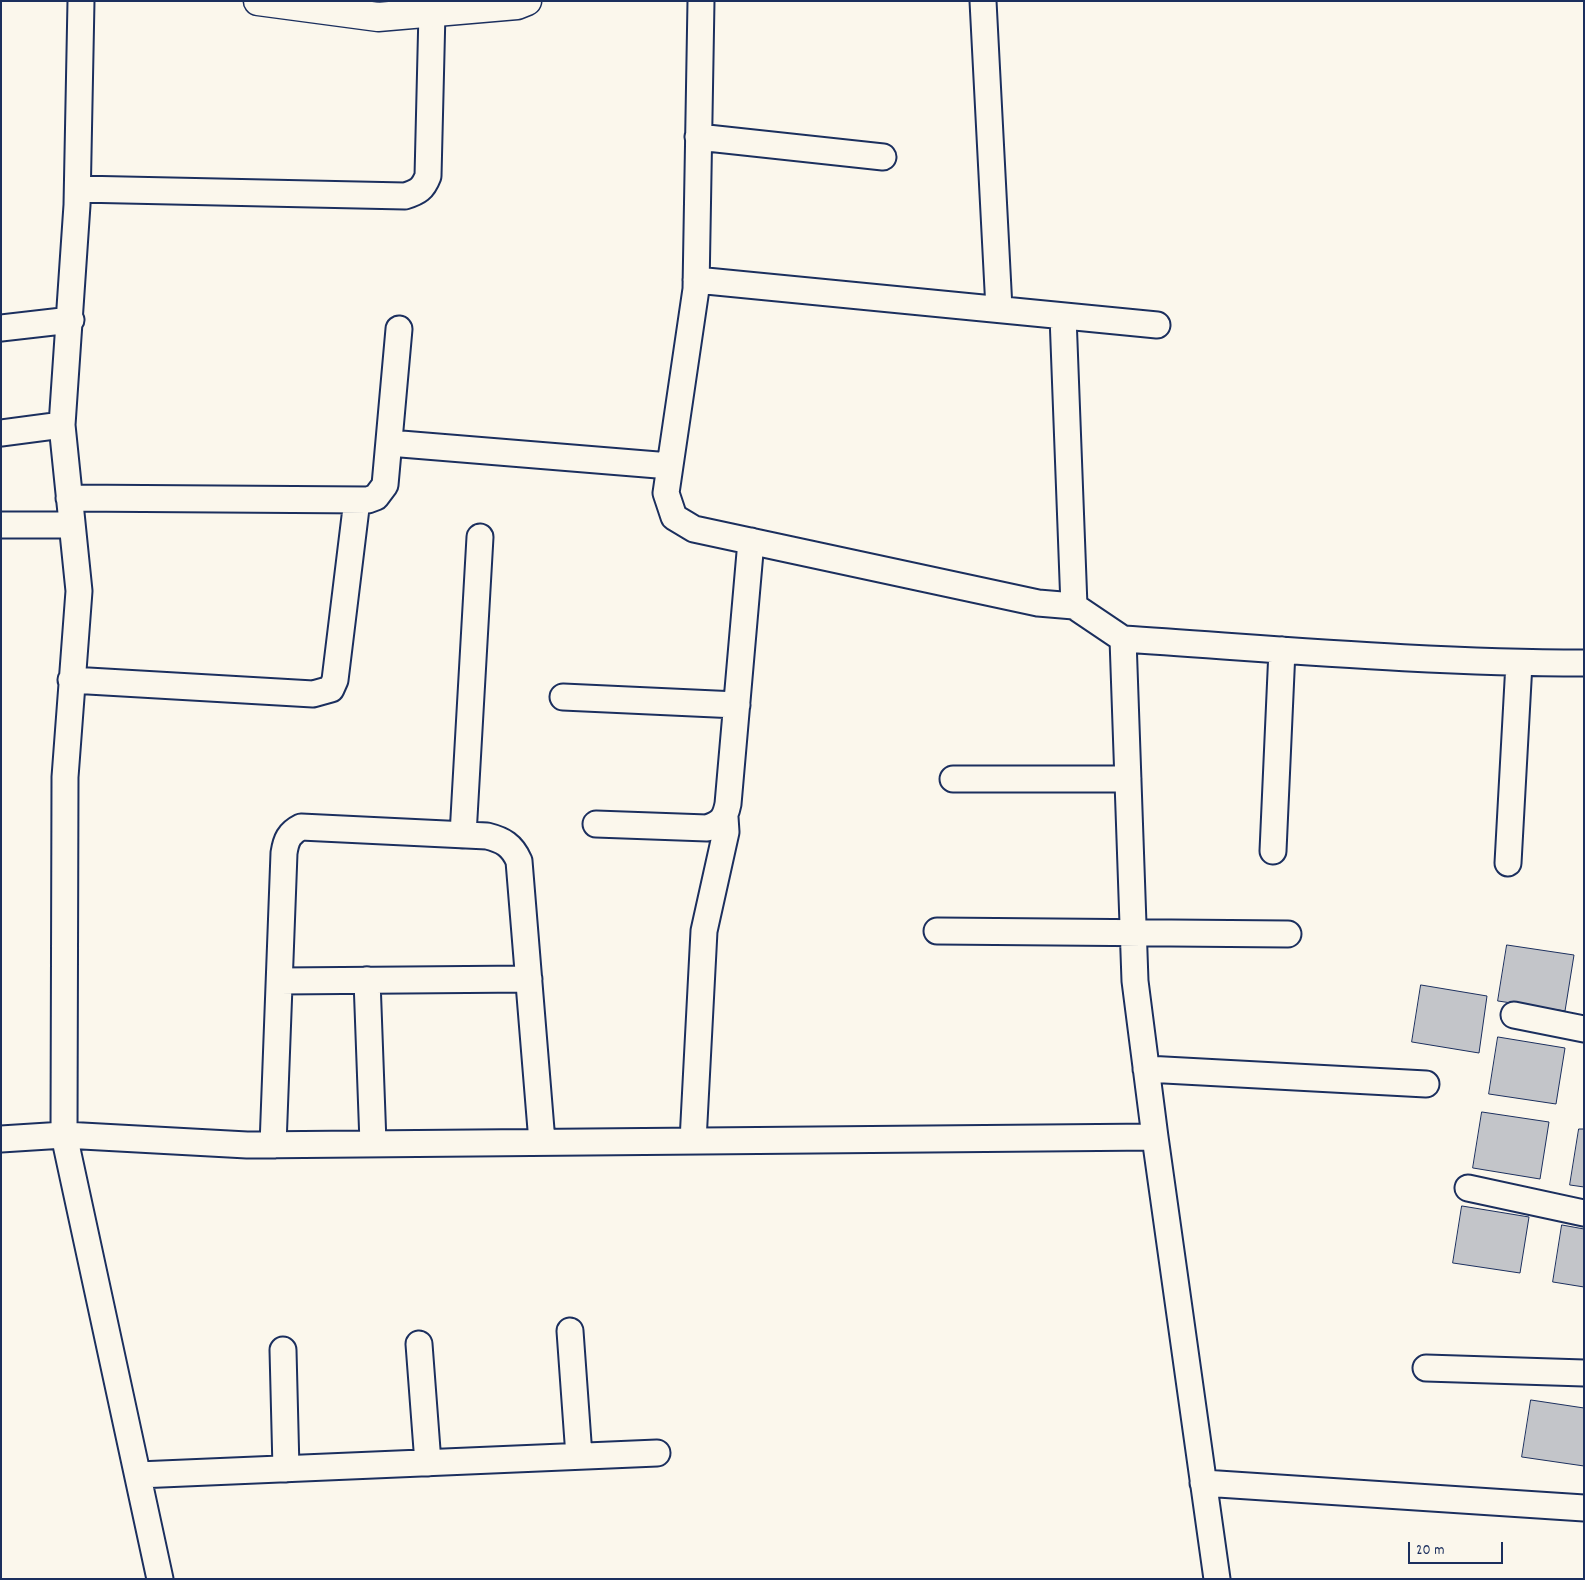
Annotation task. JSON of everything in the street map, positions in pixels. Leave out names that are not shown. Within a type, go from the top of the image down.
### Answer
[{"type":"street","points":[[81,1],[78,189],[71,320],[62,425],[79,590],[65,777],[64,1135],[160,1579]]},
{"type":"street","points":[[258,1],[378,17],[510,3]]},
{"type":"street","points":[[701,1],[696,280],[666,493],[674,517],[694,529],[1038,603],[1074,606],[1123,639],[1519,663],[1584,663]]},
{"type":"street","points":[[983,1],[998,309]]},
{"type":"street","points":[[78,189],[405,196],[418,192],[424,186],[428,176],[432,12]]},
{"type":"street","points":[[698,137],[883,157]]},
{"type":"street","points":[[696,280],[1157,325]]},
{"type":"street","points":[[1063,316],[1074,606]]},
{"type":"street","points":[[1,328],[71,320]]},
{"type":"street","points":[[69,498],[357,500],[376,498],[382,492],[385,485],[399,329]]},
{"type":"street","points":[[1,433],[62,425]]},
{"type":"street","points":[[389,443],[670,466]]},
{"type":"street","points":[[71,680],[313,694],[330,689],[335,680],[357,500]]},
{"type":"street","points":[[1,525],[72,525]]},
{"type":"street","points":[[463,835],[480,537]]},
{"type":"street","points":[[693,1141],[704,931],[726,832],[725,817],[751,541]]},
{"type":"street","points":[[1123,639],[1135,981],[1216,1579]]},
{"type":"street","points":[[1273,851],[1282,650]]},
{"type":"street","points":[[1508,863],[1519,663]]},
{"type":"street","points":[[563,697],[737,705]]},
{"type":"street","points":[[953,779],[1128,779]]},
{"type":"street","points":[[596,824],[707,828],[719,824],[725,817]]},
{"type":"street","points":[[274,1144],[284,853],[286,842],[292,832],[301,827],[487,836],[500,840],[514,848],[519,861],[542,1142]]},
{"type":"street","points":[[936,931],[1288,934]]},
{"type":"street","points":[[280,981],[529,978]]},
{"type":"street","points":[[367,980],[373,1144]]},
{"type":"street","points":[[1514,1015],[1584,1029]]},
{"type":"street","points":[[1146,1069],[1426,1084]]},
{"type":"street","points":[[1,1139],[64,1135],[274,1144],[373,1144],[1156,1137]]},
{"type":"street","points":[[1468,1188],[1584,1213]]},
{"type":"street","points":[[570,1331],[579,1456]]},
{"type":"street","points":[[419,1344],[428,1463]]},
{"type":"street","points":[[283,1350],[286,1469]]},
{"type":"street","points":[[1426,1368],[1584,1373]]},
{"type":"street","points":[[138,1475],[657,1453]]},
{"type":"street","points":[[1203,1483],[1584,1508]]},
{"type":"building","points":[[1507,945],[1574,955],[1565,1011],[1498,1001]]},
{"type":"building","points":[[1421,985],[1487,996],[1479,1053],[1412,1042]]},
{"type":"building","points":[[1498,1037],[1565,1048],[1556,1104],[1489,1094]]},
{"type":"building","points":[[1482,1112],[1549,1122],[1540,1179],[1473,1168]]},
{"type":"building","points":[[1579,1129],[1584,1129],[1584,1187],[1570,1185]]},
{"type":"building","points":[[1462,1206],[1529,1217],[1520,1273],[1453,1263]]},
{"type":"building","points":[[1562,1225],[1584,1229],[1584,1287],[1553,1282]]},
{"type":"building","points":[[1531,1400],[1584,1408],[1584,1466],[1522,1457]]}]
